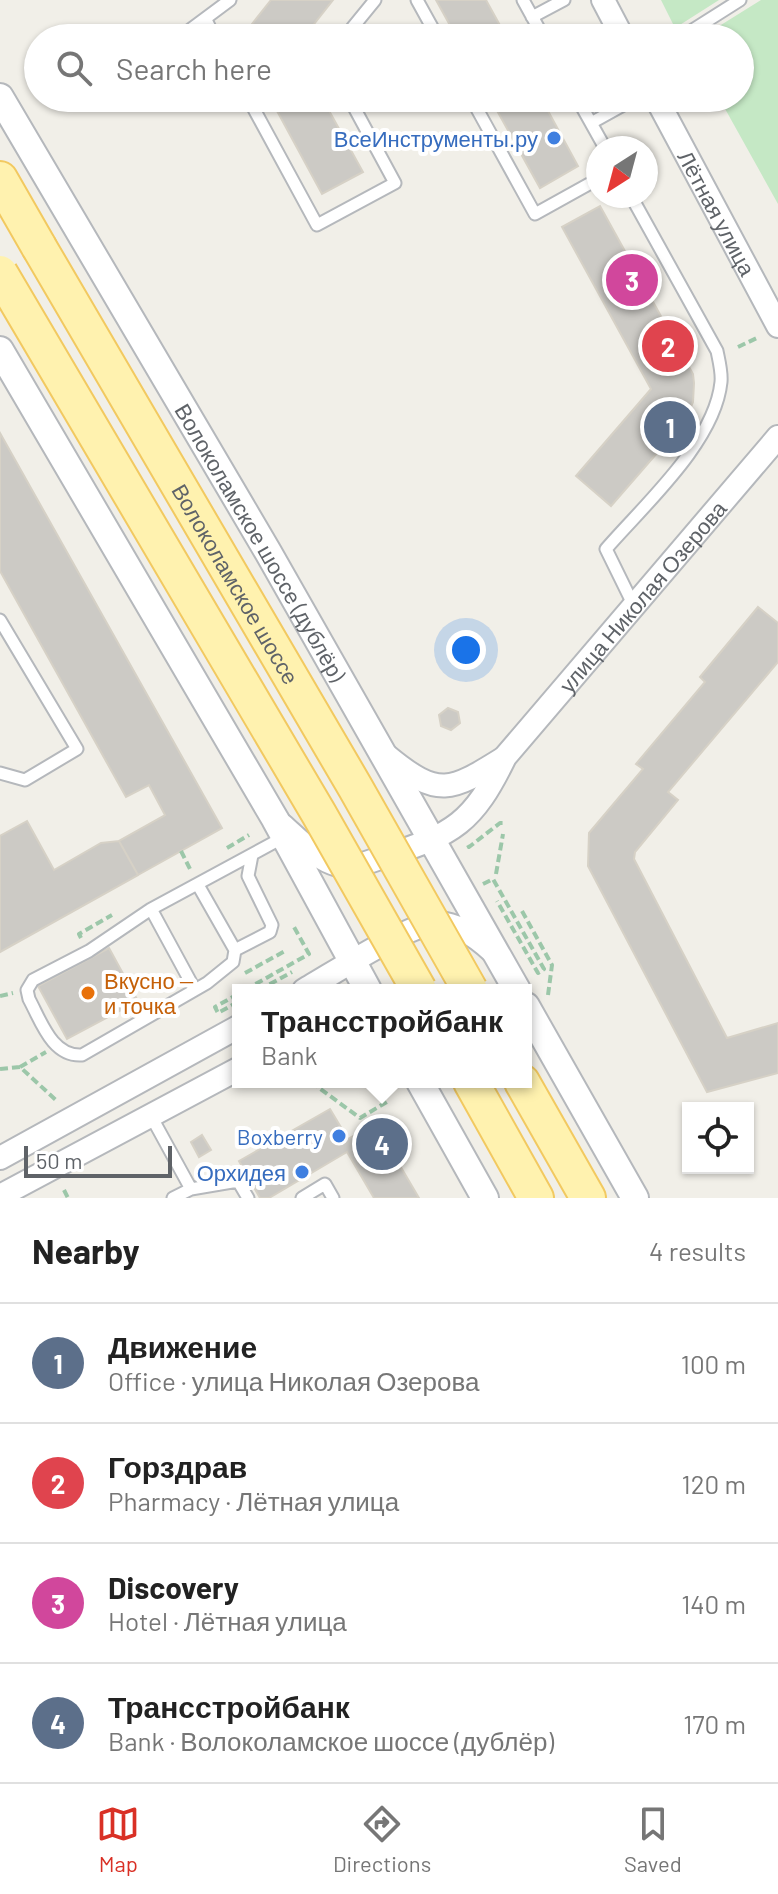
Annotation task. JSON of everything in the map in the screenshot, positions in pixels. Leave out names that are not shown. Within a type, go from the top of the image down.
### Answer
[{"type":"main road","name":"Волоколамское шоссе","points":[[0,179],[467,984]]},
{"type":"main road","name":"Волоколамское шоссе","points":[[0,273],[416,984]]},
{"type":"main road","points":[[474,1088],[536,1198]]},
{"type":"main road","points":[[525,1088],[588,1198]]},
{"type":"street","points":[[603,0],[616,24]]},
{"type":"street","name":"Волоколамское шоссе (дублёр)","points":[[0,97],[245,513],[514,984]]},
{"type":"street","name":"Лётная улица","points":[[663,112],[768,331]]},
{"type":"street","points":[[0,350],[279,828],[365,984]]},
{"type":"street","name":"улица Николая Озерова","points":[[279,828],[338,865],[362,864],[432,841],[456,828],[491,787],[505,757],[778,437]]},
{"type":"street","name":"улица Николая Озерова","points":[[380,749],[406,772],[436,786],[466,782],[505,757]]},
{"type":"street","points":[[314,984],[421,925],[449,924],[465,931],[496,954]]},
{"type":"street","points":[[537,1000],[635,1198]]},
{"type":"street","points":[[0,1158],[232,1030]]},
{"type":"street","points":[[0,1196],[232,1072]]},
{"type":"street","points":[[423,1088],[481,1196]]},
{"type":"lane","points":[[200,24],[230,0]]},
{"type":"lane","points":[[355,24],[375,0]]},
{"type":"lane","points":[[417,0],[430,24]]},
{"type":"lane","points":[[523,0],[536,24]]},
{"type":"lane","points":[[532,17],[564,0]]},
{"type":"lane","points":[[702,24],[740,0]]},
{"type":"lane","points":[[206,20],[208,24]]},
{"type":"lane","points":[[256,112],[317,225],[395,183],[357,112]]},
{"type":"lane","points":[[479,112],[535,214],[586,186]]},
{"type":"lane","points":[[585,112],[598,136]]},
{"type":"lane","points":[[591,123],[611,112]]},
{"type":"lane","points":[[634,606],[606,549],[688,455],[705,431],[717,404],[722,379],[717,351],[638,208]]},
{"type":"lane","points":[[0,620],[77,749],[25,780],[0,773]]},
{"type":"lane","points":[[198,885],[235,950],[233,962],[195,990],[82,1055],[70,1055],[55,1046],[29,999],[27,990],[33,980],[89,951],[151,909],[252,855],[279,828]]},
{"type":"lane","points":[[235,950],[270,932],[272,925],[248,876],[252,855]]},
{"type":"lane","points":[[151,909],[195,990]]},
{"type":"lane","points":[[151,1116],[191,1189]]},
{"type":"lane","points":[[173,1198],[191,1189],[238,1181],[248,1198]]},
{"type":"lane","points":[[302,1198],[325,1184],[333,1198]]},
{"type":"path","points":[[738,347],[768,331]]},
{"type":"path","points":[[468,845],[500,823],[505,823]]},
{"type":"path","points":[[496,874],[503,834]]},
{"type":"path","points":[[181,851],[190,869]]},
{"type":"path","points":[[477,887],[493,879],[544,969],[538,973],[497,901]]},
{"type":"path","points":[[522,911],[552,965],[537,1000]]},
{"type":"path","points":[[256,984],[309,954],[294,927]]},
{"type":"path","points":[[243,974],[285,951]]},
{"type":"path","points":[[270,984],[301,967]]},
{"type":"path","points":[[232,997],[215,1007],[218,1013],[232,1005]]},
{"type":"path","points":[[0,1069],[20,1067],[55,1046]]},
{"type":"path","points":[[20,1067],[57,1101]]},
{"type":"path","points":[[319,1088],[360,1118],[390,1100]]},
{"type":"path","points":[[64,1190],[68,1198]]},
{"type":"green space","points":[[661,0],[719,0],[681,24],[673,24]]},
{"type":"green space","points":[[761,0],[778,0],[778,204],[727,112],[754,112],[754,24],[722,24]]},
{"type":"building","points":[[271,0],[333,0],[314,24],[252,24]]},
{"type":"building","points":[[436,0],[486,0],[499,24],[449,24]]},
{"type":"building","points":[[278,112],[330,112],[363,172],[322,194]]},
{"type":"building","points":[[498,112],[549,112],[578,166],[540,188]]},
{"type":"building","points":[[601,208],[693,374],[693,402],[685,421],[611,506],[576,476],[651,389],[562,227]]},
{"type":"building","points":[[0,433],[222,828],[138,875],[119,841],[165,815],[149,785],[126,797],[0,571]]},
{"type":"building","points":[[758,607],[778,623],[778,662],[668,792],[678,800],[635,852],[634,859],[727,1038],[778,1023],[778,1073],[707,1092],[588,866],[589,833],[643,769],[636,764],[705,682],[700,677]]},
{"type":"building","points":[[448,708],[458,712],[460,723],[451,730],[441,726],[439,715]]},
{"type":"building","points":[[27,821],[54,870],[101,843],[119,841],[138,875],[0,952],[0,836]]},
{"type":"building","name":"Вкусно — и точка","points":[[109,948],[138,1001],[67,1039],[38,986]]},
{"type":"building","points":[[330,1109],[348,1139],[375,1123],[419,1198],[374,1198],[347,1152],[269,1198],[260,1198],[239,1161]]},
{"type":"building","points":[[202,1135],[211,1150],[199,1157],[191,1142]]},
{"type":"place","name":"ВсеИнструменты.ру","points":[[554,138]]},
{"type":"place","name":"Discovery","points":[[632,280]]},
{"type":"place","name":"Горздрав","points":[[668,346]]},
{"type":"place","name":"Движение","points":[[670,427]]},
{"type":"place","name":"Вкусно — и точка","points":[[88,993]]},
{"type":"place","name":"Boxberry","points":[[339,1136]]},
{"type":"place","name":"Трансстройбанк","points":[[382,1144]]},
{"type":"place","name":"Орхидея","points":[[302,1172]]}]
